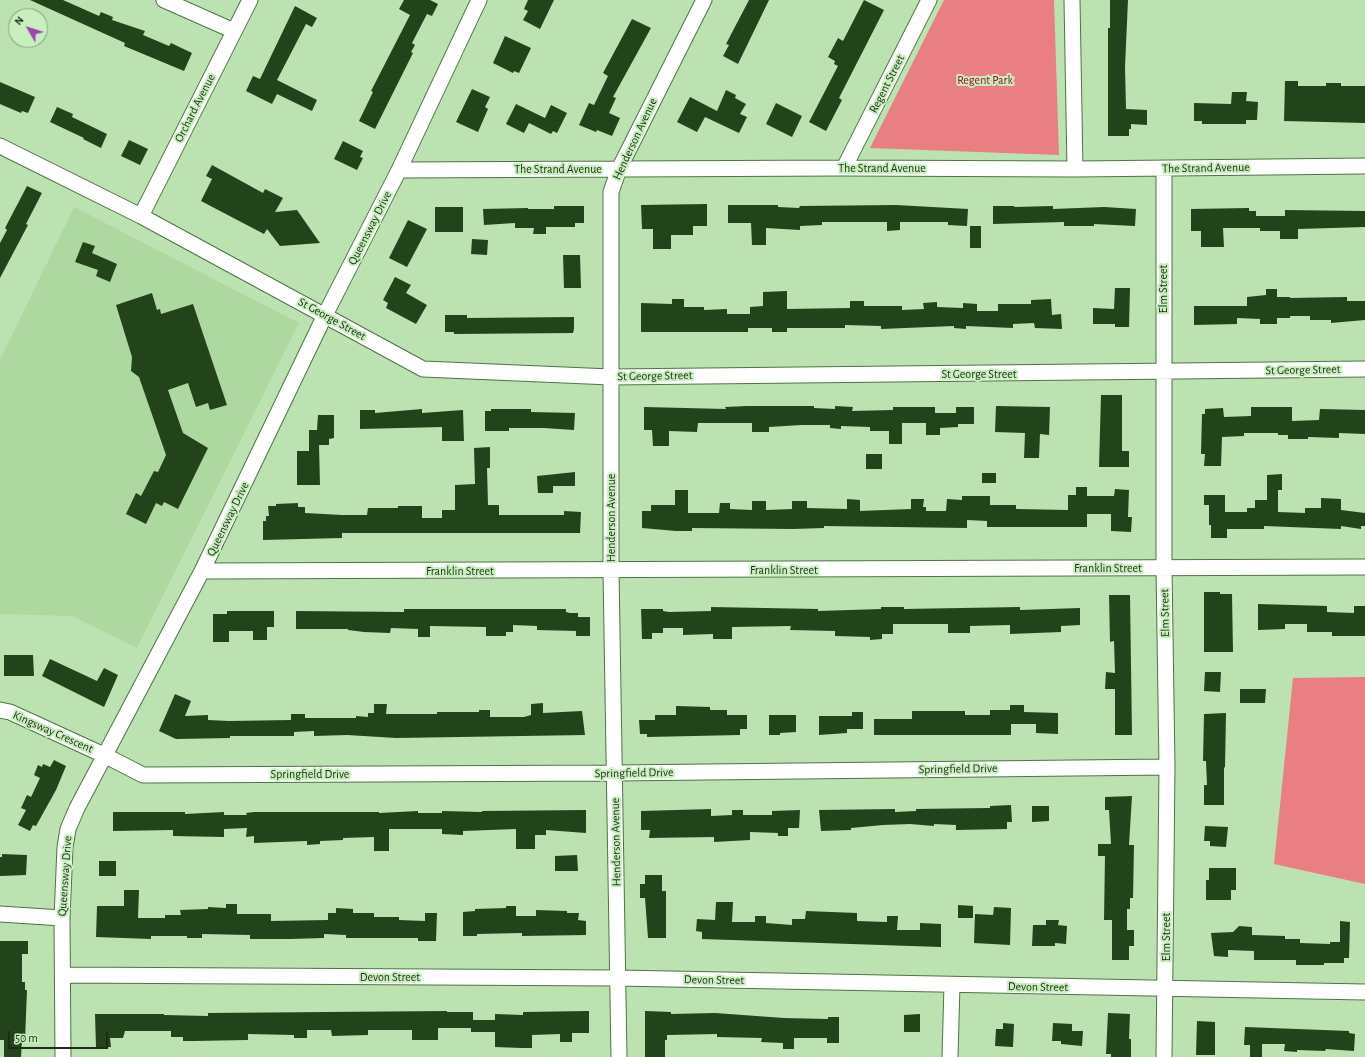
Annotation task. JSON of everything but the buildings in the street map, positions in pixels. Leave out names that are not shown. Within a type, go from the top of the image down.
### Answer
[{"type":"street","points":[[164,0],[234,31]]},
{"type":"street","name":"Orchard Avenue","points":[[141,216],[250,0]]},
{"type":"street","name":"Queensway Drive","points":[[63,1057],[62,918],[65,847],[68,829],[77,808],[106,756],[202,572],[325,315],[400,170],[479,0]]},
{"type":"street","name":"Henderson Avenue","points":[[619,1057],[611,571],[611,192],[619,169],[704,0]]},
{"type":"street","name":"Regent Street","points":[[844,168],[929,0]]},
{"type":"street","points":[[1072,0],[1075,170]]},
{"type":"street","name":"St George Street","points":[[0,146],[141,216],[423,369],[611,377],[1365,369]]},
{"type":"street","name":"The Strand Avenue","points":[[400,170],[844,168],[1075,170],[1365,166]]},
{"type":"street","name":"Elm Street","points":[[1164,169],[1163,372],[1167,767],[1166,989],[1164,1057]]},
{"type":"street","name":"Franklin Street","points":[[202,572],[1365,567]]},
{"type":"street","name":"Kingsway Crescent","points":[[0,710],[10,712],[106,756]]},
{"type":"street","name":"Springfield Drive","points":[[106,756],[144,775],[615,773],[1167,767]]},
{"type":"street","points":[[0,914],[62,918]]},
{"type":"street","name":"Devon Street","points":[[63,975],[617,978],[1365,992]]},
{"type":"street","points":[[950,1057],[952,985]]},
{"type":"shaded area","points":[[74,207],[299,323],[137,648],[72,616],[0,614],[0,360]]},
{"type":"green space","name":"Regent Park","points":[[944,0],[1054,0],[1059,155],[870,148]]},
{"type":"green space","points":[[1365,677],[1365,884],[1274,864],[1293,678]]}]
